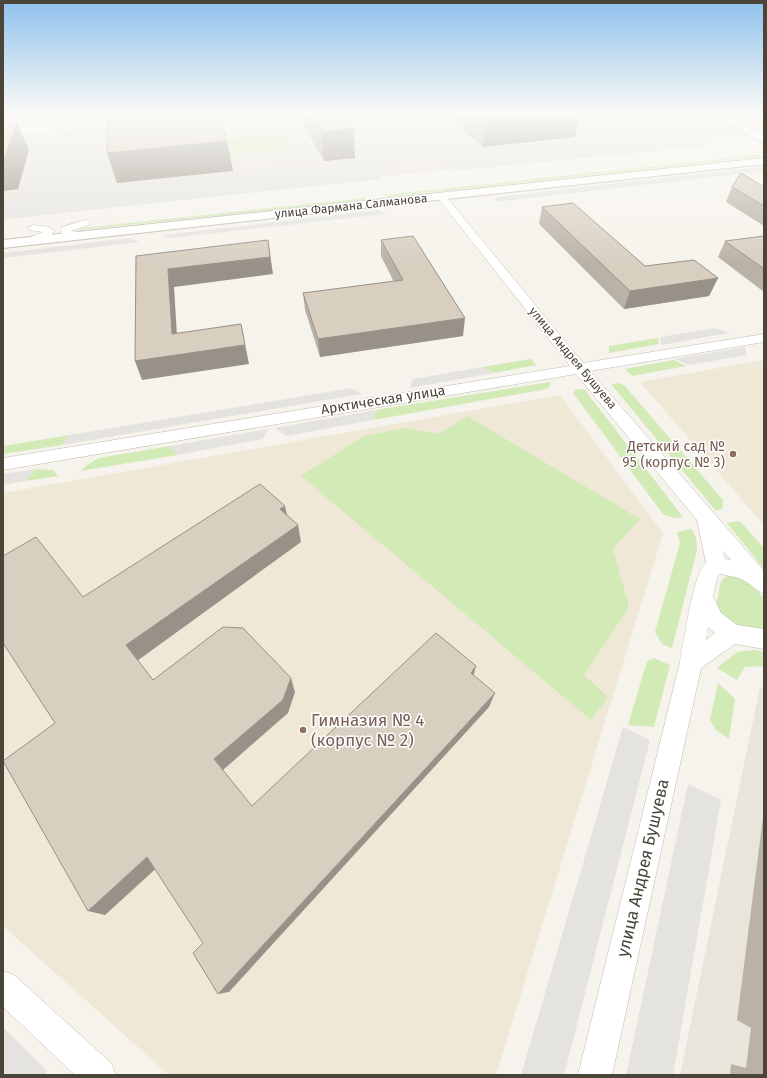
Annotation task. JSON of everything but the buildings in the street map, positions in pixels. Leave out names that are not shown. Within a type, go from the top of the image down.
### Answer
[{"type":"street","name":"улица Фармана Салманова","points":[[233,208],[649,163]]},
{"type":"street","name":"улица Фармана Салманова","points":[[3,244],[31,235],[86,227],[441,196],[743,163]]},
{"type":"street","name":"улица Андрея Бушуева","points":[[441,196],[579,367],[761,581]]},
{"type":"street","name":"улица Фармана Салманова","points":[[18,230],[31,235]]},
{"type":"street","name":"Арктическая улица","points":[[3,464],[579,367],[764,338]]},
{"type":"street","points":[[706,518],[717,566],[735,568],[761,581]]},
{"type":"street","name":"улица Андрея Бушуева","points":[[595,1075],[691,662],[703,596],[709,572],[717,566]]},
{"type":"street","points":[[703,596],[713,619],[732,634],[764,639]]},
{"type":"street","points":[[691,662],[732,634]]},
{"type":"street","points":[[3,986],[98,1075]]},
{"type":"shaded area","points":[[3,163],[499,163],[3,220]]},
{"type":"shaded area","points":[[32,163],[112,163],[111,185],[321,163],[392,163],[397,170],[377,172],[382,179],[3,219],[3,198],[23,196]]},
{"type":"shaded area","points":[[448,163],[532,163],[455,171]]},
{"type":"shaded area","points":[[759,167],[764,169],[764,171],[495,202],[496,197]]},
{"type":"shaded area","points":[[379,210],[387,214],[170,238],[163,235]]},
{"type":"shaded area","points":[[132,238],[139,242],[3,258],[3,253]]},
{"type":"shaded area","points":[[716,328],[729,333],[661,345],[660,337]]},
{"type":"shaded area","points":[[745,347],[747,355],[689,365],[675,359]]},
{"type":"shaded area","name":"Детский сад № 95 (корпус № 3)","points":[[764,360],[764,525],[640,382]]},
{"type":"shaded area","points":[[483,367],[494,373],[410,388],[413,379]]},
{"type":"shaded area","points":[[351,388],[362,394],[62,445],[70,435]]},
{"type":"shaded area","name":"Гимназия № 4 (корпус № 2)","points":[[560,395],[663,533],[496,1075],[169,1075],[3,926],[3,493]]},
{"type":"shaded area","points":[[376,410],[373,420],[286,436],[275,428]]},
{"type":"shaded area","points":[[268,429],[263,439],[177,455],[170,446]]},
{"type":"shaded area","points":[[36,469],[25,481],[3,485],[3,474]]},
{"type":"shaded area","points":[[760,687],[764,688],[764,1075],[680,1075]]},
{"type":"shaded area","points":[[623,727],[650,740],[564,1075],[521,1075]]},
{"type":"shaded area","points":[[688,784],[721,800],[673,1075],[626,1075]]},
{"type":"shaded area","points":[[3,1027],[47,1071],[44,1075],[3,1075]]},
{"type":"green space","points":[[681,163],[696,163],[386,197],[385,195]]},
{"type":"green space","points":[[365,198],[366,200],[78,230],[82,228]]},
{"type":"green space","points":[[658,338],[659,344],[609,353],[609,346]]},
{"type":"green space","points":[[531,359],[536,365],[494,373],[483,367]]},
{"type":"green space","points":[[674,360],[686,366],[632,376],[625,369]]},
{"type":"green space","points":[[550,382],[550,386],[547,389],[373,420],[376,410]]},
{"type":"green space","points":[[618,383],[624,385],[723,500],[723,508],[716,511],[611,384]]},
{"type":"green space","points":[[584,389],[683,517],[674,518],[663,514],[573,393],[576,390]]},
{"type":"green space","points":[[467,416],[640,519],[613,549],[629,607],[584,675],[608,697],[591,720],[301,476],[364,436],[404,428],[439,434]]},
{"type":"green space","points":[[70,435],[62,445],[3,454],[3,446]]},
{"type":"green space","points":[[170,446],[177,455],[80,471],[99,458]]},
{"type":"green space","points":[[36,469],[53,470],[58,476],[25,481]]},
{"type":"green space","points":[[740,521],[764,548],[764,569],[727,523]]},
{"type":"green space","points":[[691,529],[696,537],[697,550],[672,648],[662,644],[655,632],[680,543],[677,532]]},
{"type":"green space","points":[[727,576],[740,576],[752,583],[764,599],[764,628],[762,629],[735,624],[725,618],[716,606],[721,581]]},
{"type":"green space","points":[[755,650],[764,652],[764,666],[745,667],[737,680],[717,668],[737,652]]},
{"type":"green space","points":[[654,658],[670,665],[654,727],[628,725],[647,661]]},
{"type":"green space","points":[[718,683],[735,699],[729,739],[716,730],[710,720]]},
{"type":"place","name":"Детский сад № 95 (корпус № 3)","points":[[733,454]]},
{"type":"place","name":"Гимназия № 4 (корпус № 2)","points":[[303,730]]}]
